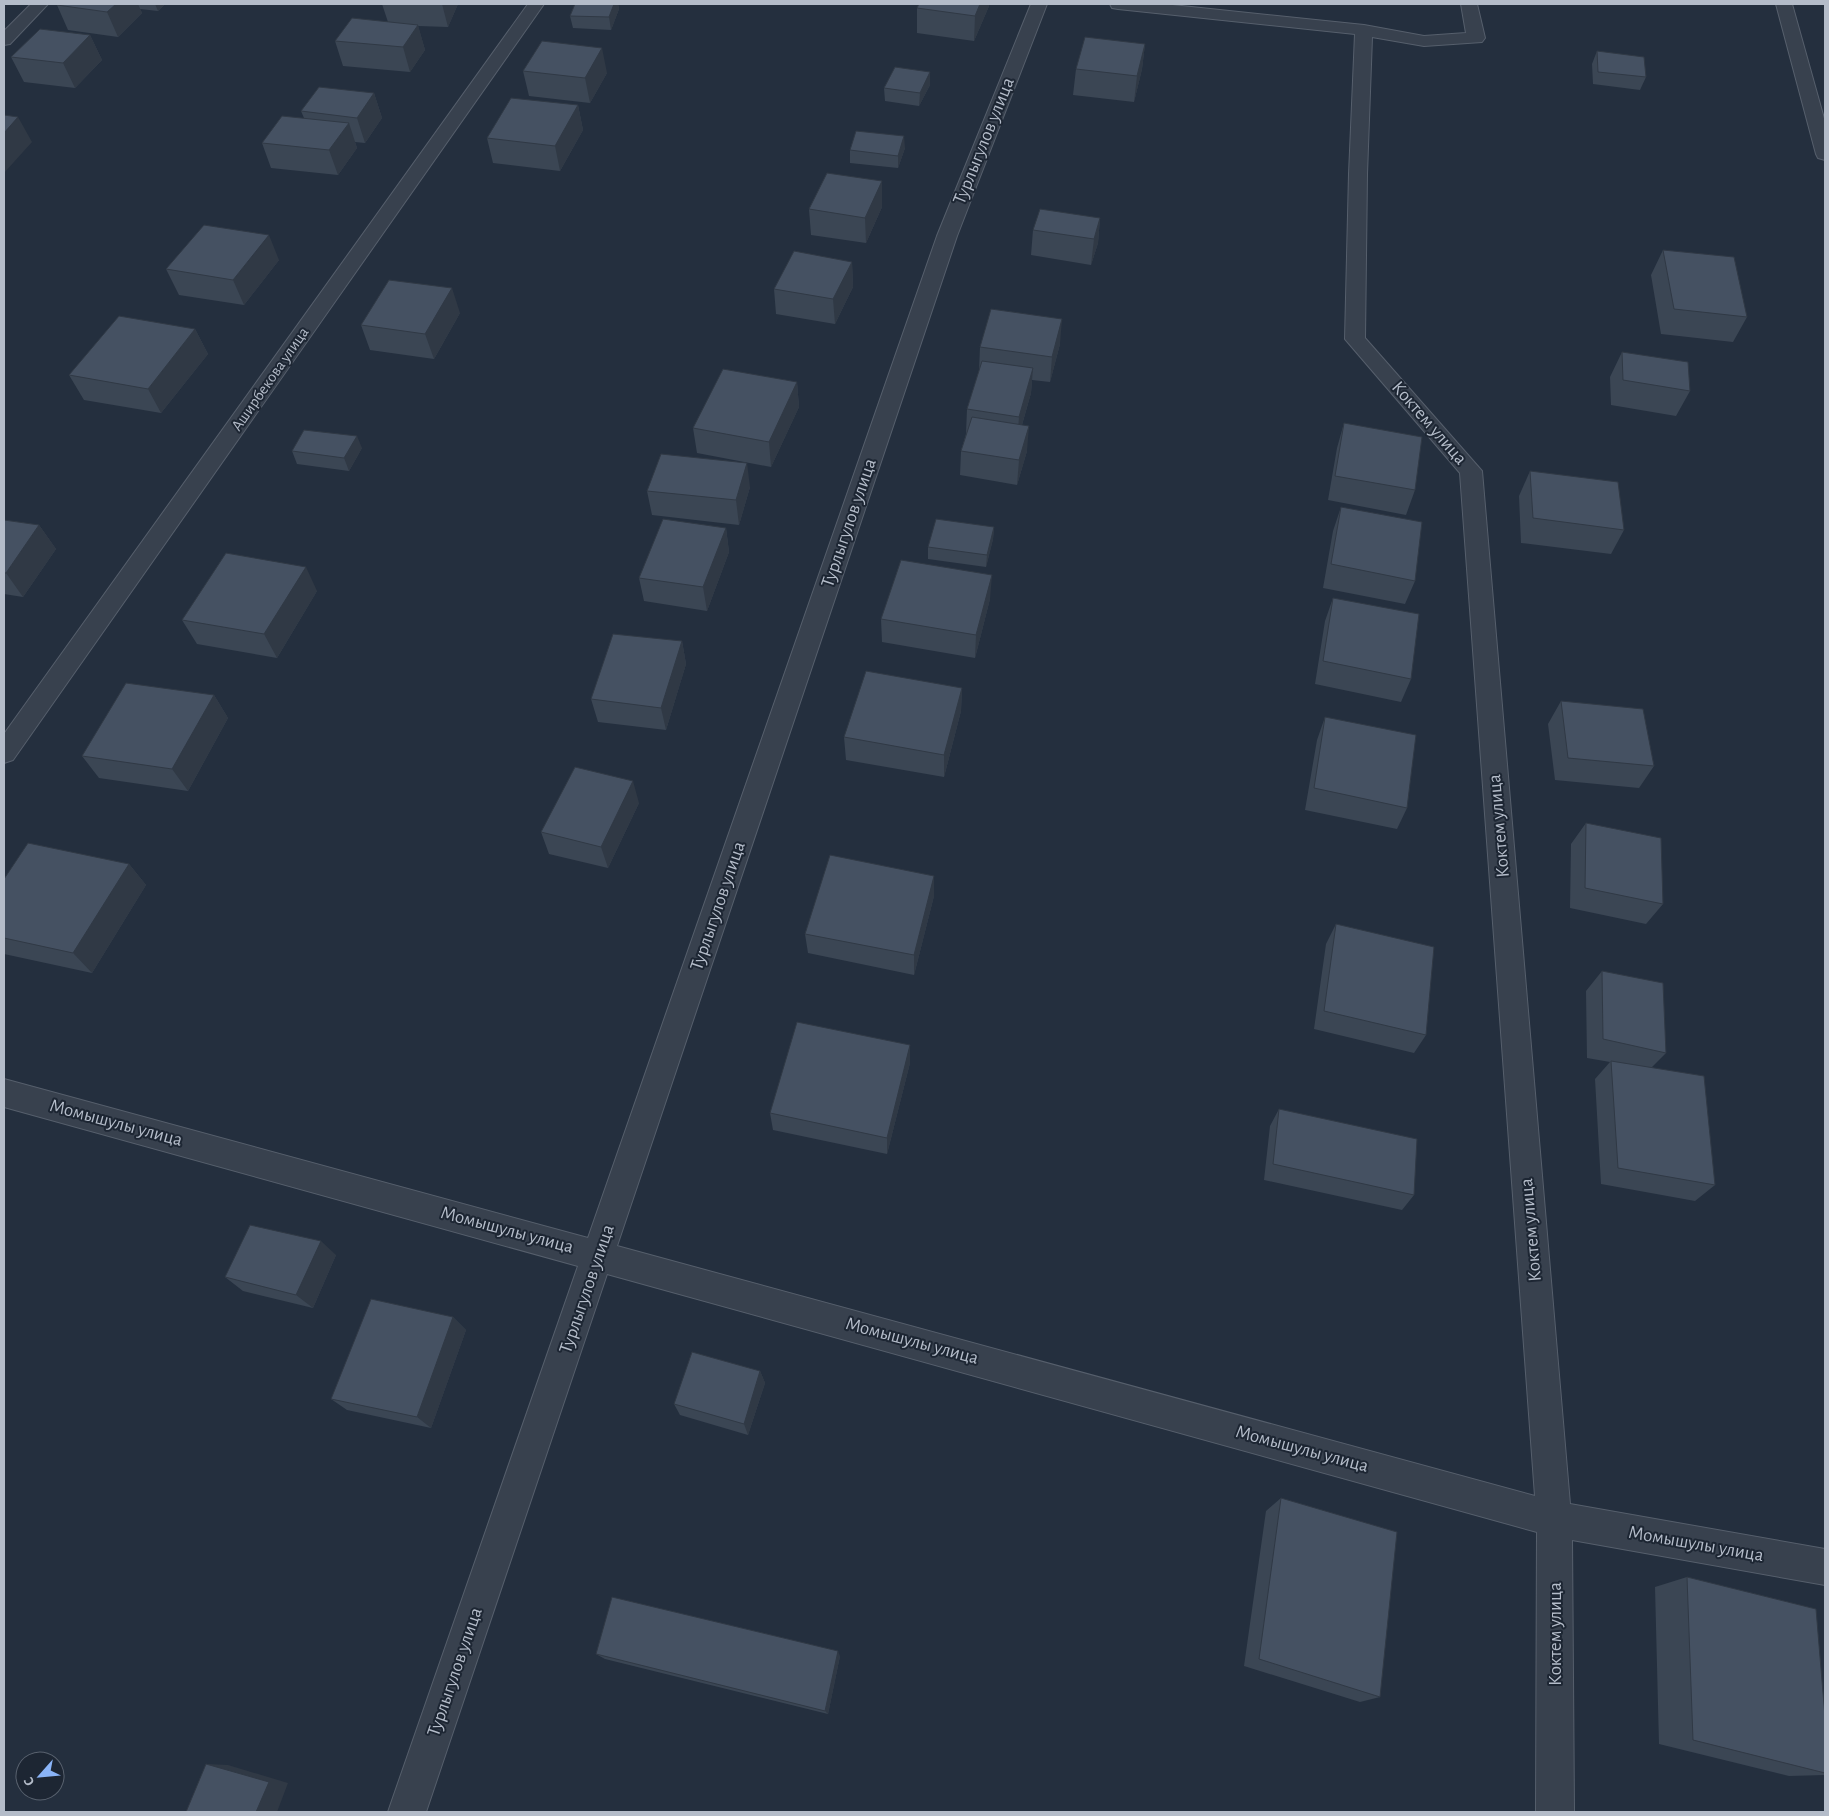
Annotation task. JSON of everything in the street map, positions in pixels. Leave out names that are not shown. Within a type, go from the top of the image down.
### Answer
[{"type":"street","points":[[4,40],[40,4]]},
{"type":"street","name":"Аширбекова улица","points":[[4,753],[536,4]]},
{"type":"street","name":"Турлыгулов улица","points":[[407,1812],[947,236],[1039,4]]},
{"type":"street","points":[[1118,4],[1364,30],[1424,41],[1476,38],[1469,4]]},
{"type":"street","points":[[1784,4],[1825,154]]},
{"type":"street","name":"Коктем улица","points":[[1364,30],[1358,174],[1355,339],[1472,471],[1554,1519],[1555,1812]]},
{"type":"street","name":"Момышулы улица","points":[[4,1093],[1554,1519],[1825,1567]]},
{"type":"building","points":[[58,4],[116,4],[107,12]]},
{"type":"building","points":[[575,4],[614,4],[609,17],[570,16]]},
{"type":"building","points":[[919,4],[980,4],[975,16],[917,8]]},
{"type":"building","points":[[352,18],[418,25],[403,47],[335,41]]},
{"type":"building","points":[[40,29],[90,35],[63,63],[11,57]]},
{"type":"building","points":[[1085,37],[1145,44],[1137,76],[1076,69]]},
{"type":"building","points":[[542,41],[602,48],[585,78],[523,71]]},
{"type":"building","points":[[1597,51],[1644,57],[1646,77],[1598,72]]},
{"type":"building","points":[[895,67],[930,72],[920,93],[884,88]]},
{"type":"building","points":[[319,87],[374,93],[357,118],[301,111]]},
{"type":"building","points":[[511,98],[578,105],[555,146],[487,138]]},
{"type":"building","points":[[4,115],[18,117],[4,133]]},
{"type":"building","points":[[282,116],[349,123],[329,150],[262,143]]},
{"type":"building","points":[[856,131],[904,136],[898,156],[850,150]]},
{"type":"building","points":[[827,173],[882,181],[865,218],[809,209]]},
{"type":"building","points":[[1040,209],[1100,218],[1094,239],[1033,230]]},
{"type":"building","points":[[204,225],[269,235],[233,280],[166,269]]},
{"type":"building","points":[[1663,250],[1734,257],[1747,317],[1674,309]]},
{"type":"building","points":[[794,251],[852,262],[833,299],[774,289]]},
{"type":"building","points":[[389,280],[452,288],[425,334],[361,325]]},
{"type":"building","points":[[991,309],[1062,319],[1052,357],[980,347]]},
{"type":"building","points":[[119,316],[195,329],[148,389],[69,375]]},
{"type":"building","points":[[1622,352],[1688,362],[1690,391],[1623,380]]},
{"type":"building","points":[[982,361],[1033,368],[1019,417],[967,409]]},
{"type":"building","points":[[723,369],[797,382],[769,442],[693,428]]},
{"type":"building","points":[[972,417],[1029,426],[1019,460],[961,451]]},
{"type":"building","points":[[1344,423],[1422,437],[1415,490],[1335,476]]},
{"type":"building","points":[[304,430],[357,436],[344,458],[292,451]]},
{"type":"building","points":[[661,454],[747,463],[736,500],[647,491]]},
{"type":"building","points":[[1530,471],[1618,482],[1624,530],[1533,518]]},
{"type":"building","points":[[1341,507],[1422,522],[1415,581],[1331,564]]},
{"type":"building","points":[[663,519],[726,528],[703,587],[639,578]]},
{"type":"building","points":[[936,519],[994,527],[987,555],[928,547]]},
{"type":"building","points":[[4,520],[39,525],[6,573],[4,573]]},
{"type":"building","points":[[226,553],[306,567],[264,634],[182,620]]},
{"type":"building","points":[[901,560],[992,575],[976,635],[881,619]]},
{"type":"building","points":[[1333,598],[1419,614],[1411,679],[1323,661]]},
{"type":"building","points":[[613,634],[682,641],[661,708],[591,699]]},
{"type":"building","points":[[866,671],[962,688],[944,755],[844,737]]},
{"type":"building","points":[[126,683],[214,695],[172,769],[82,756]]},
{"type":"building","points":[[1561,701],[1643,709],[1654,766],[1568,758]]},
{"type":"building","points":[[1325,717],[1416,735],[1407,808],[1314,788]]},
{"type":"building","points":[[575,767],[633,781],[601,847],[541,832]]},
{"type":"building","points":[[1586,823],[1661,838],[1663,904],[1585,888]]},
{"type":"building","points":[[28,843],[129,864],[73,953],[4,938],[4,879]]},
{"type":"building","points":[[830,855],[934,876],[914,955],[805,934]]},
{"type":"building","points":[[1336,924],[1434,947],[1426,1035],[1324,1011]]},
{"type":"building","points":[[1602,971],[1663,983],[1666,1053],[1603,1039]]},
{"type":"building","points":[[797,1022],[910,1045],[887,1138],[770,1113]]},
{"type":"building","points":[[1611,1061],[1704,1076],[1715,1185],[1618,1168]]},
{"type":"building","points":[[1279,1109],[1417,1139],[1414,1195],[1273,1164]]},
{"type":"building","points":[[250,1225],[321,1241],[296,1295],[225,1277]]},
{"type":"building","points":[[371,1299],[453,1317],[417,1417],[331,1399]]},
{"type":"building","points":[[692,1352],[760,1371],[744,1424],[674,1404]]},
{"type":"building","points":[[1281,1498],[1397,1532],[1380,1697],[1259,1659]]},
{"type":"building","points":[[1687,1577],[1816,1609],[1825,1717],[1825,1773],[1693,1740]]},
{"type":"building","points":[[612,1597],[838,1651],[825,1711],[596,1654]]},
{"type":"building","points":[[206,1764],[269,1782],[256,1812],[186,1812]]}]
